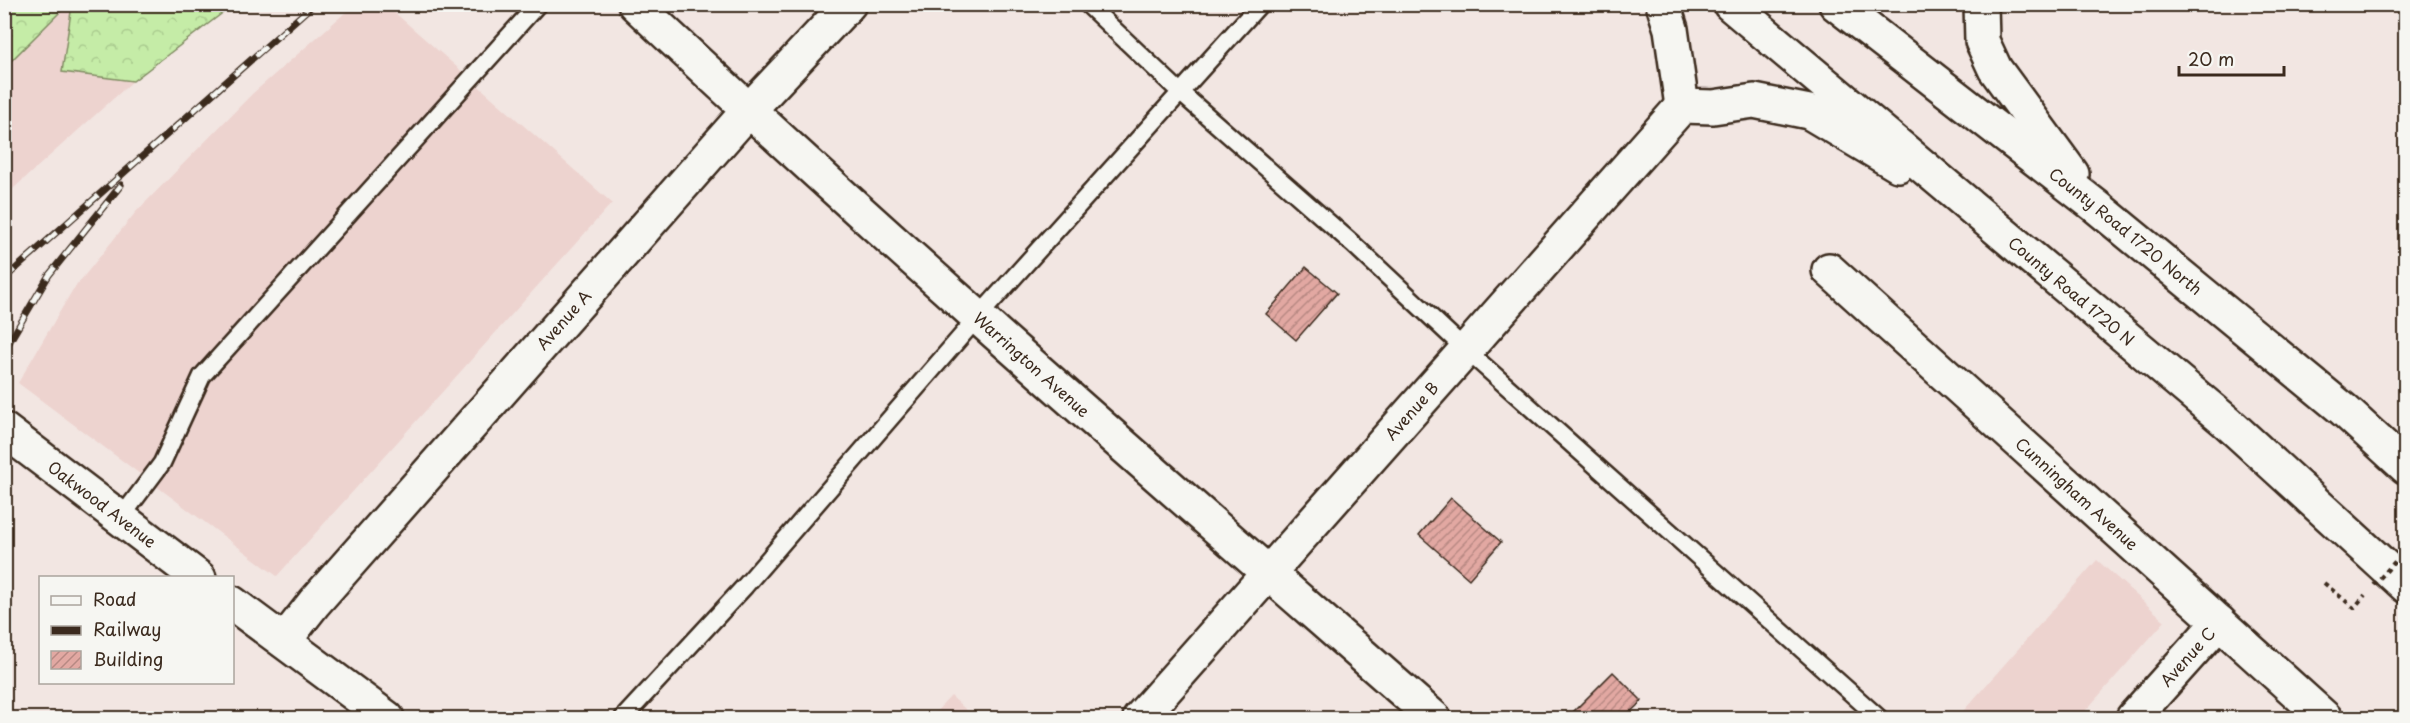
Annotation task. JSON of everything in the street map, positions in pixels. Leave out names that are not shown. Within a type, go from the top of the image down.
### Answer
[{"type":"street","name":"Warrington Avenue","points":[[635,4],[748,111],[977,318],[1434,718]]},
{"type":"street","name":"Avenue A","points":[[284,641],[314,603],[748,111],[849,4]]},
{"type":"street","points":[[1663,4],[1671,28],[1682,106],[1713,107],[1754,101],[1809,112],[1989,220]]},
{"type":"street","name":"County Road 1720 N","points":[[1730,4],[2228,423],[2390,586]]},
{"type":"street","name":"County Road 1720 North","points":[[1836,4],[2097,207],[2344,410],[2406,467]]},
{"type":"street","points":[[1981,4],[1982,41],[1995,69],[2097,207]]},
{"type":"street","name":"Avenue B","points":[[1140,718],[1270,574],[1465,349],[1682,106]]},
{"type":"street","name":"Cunningham Avenue","points":[[1829,270],[2325,718]]},
{"type":"street","name":"Oakwood Avenue","points":[[4,430],[196,576]]},
{"type":"street","points":[[234,604],[387,718]]},
{"type":"street","name":"Avenue C","points":[[2133,718],[2218,621]]},
{"type":"lane","points":[[120,519],[162,463],[202,376],[538,4]]},
{"type":"lane","points":[[1087,4],[1181,93],[1353,244],[1465,349],[1879,718]]},
{"type":"lane","points":[[623,718],[745,586],[977,318],[1260,4]]},
{"type":"path","points":[[2390,586],[2406,549]]},
{"type":"path","points":[[2324,583],[2354,608]]},
{"type":"shaded area","points":[[67,5],[72,5],[62,72],[133,81],[5,196],[4,67]]},
{"type":"shaded area","points":[[354,5],[386,5],[612,203],[277,576],[18,383],[72,291],[135,213],[252,94]]},
{"type":"shaded area","points":[[2097,560],[2165,621],[2079,718],[1957,718]]},
{"type":"shaded area","points":[[951,696],[975,718],[930,718]]},
{"type":"green space","points":[[72,4],[233,5],[133,81],[62,72]]},
{"type":"green space","points":[[4,5],[67,5],[5,67]]},
{"type":"building","points":[[1306,267],[1337,293],[1296,340],[1266,314]]},
{"type":"building","points":[[1451,498],[1501,542],[1469,579],[1419,535]]},
{"type":"building","points":[[1613,672],[1642,701],[1624,718],[1567,718]]},
{"type":"railway","points":[[4,279],[314,4]]},
{"type":"railway","points":[[4,351],[49,275],[121,185]]}]
